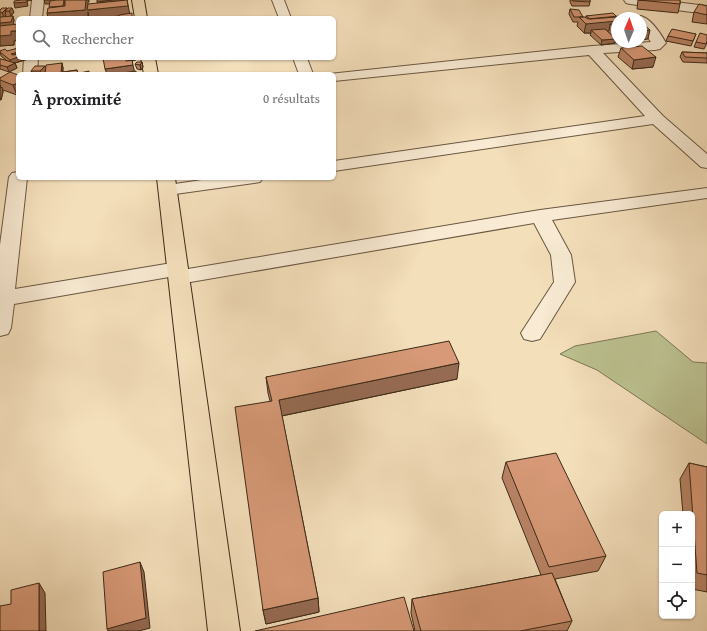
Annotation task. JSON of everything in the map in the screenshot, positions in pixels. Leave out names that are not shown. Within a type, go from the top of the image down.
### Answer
[{"type":"main road","points":[[138,0],[142,16]]},
{"type":"main road","points":[[148,60],[151,72]]},
{"type":"main road","points":[[167,184],[224,631]]},
{"type":"street","points":[[36,16],[38,0]]},
{"type":"street","points":[[278,0],[284,16]]},
{"type":"street","points":[[624,0],[634,12]]},
{"type":"street","points":[[630,0],[707,10]]},
{"type":"street","points":[[647,28],[659,43],[655,46],[647,47]]},
{"type":"street","points":[[336,77],[624,48]]},
{"type":"street","points":[[592,50],[657,119],[707,163]]},
{"type":"street","points":[[30,72],[32,60]]},
{"type":"street","points":[[301,60],[305,72]]},
{"type":"street","points":[[336,166],[657,119]]},
{"type":"street","points":[[0,328],[18,180]]},
{"type":"street","points":[[167,184],[225,180]]},
{"type":"street","points":[[4,298],[179,273],[540,216],[707,192]]},
{"type":"street","points":[[532,333],[565,282],[561,255],[540,216]]},
{"type":"green space","points":[[656,331],[693,362],[707,363],[707,444],[597,370],[560,354],[575,346]]},
{"type":"building","points":[[27,0],[27,2],[14,3],[14,1]]},
{"type":"building","points":[[64,0],[63,6],[49,7],[50,1]]},
{"type":"building","points":[[65,0],[86,0],[85,10],[47,13],[48,8],[65,6]]},
{"type":"building","points":[[97,0],[112,0],[97,2]]},
{"type":"building","points":[[127,0],[128,6],[87,10],[88,4]]},
{"type":"building","points":[[572,0],[590,0],[590,2],[573,1]]},
{"type":"building","points":[[639,0],[680,0],[680,4]]},
{"type":"building","points":[[699,4],[707,6],[707,15],[694,12]]},
{"type":"building","points":[[2,8],[7,8],[2,13],[0,10]]},
{"type":"building","points":[[8,8],[12,8],[9,11],[5,11]]},
{"type":"building","points":[[570,9],[579,10],[583,17],[574,17]]},
{"type":"building","points":[[132,13],[132,16],[119,15]]},
{"type":"building","points":[[611,13],[611,17],[590,19],[586,16]]},
{"type":"building","points":[[13,16],[11,22],[0,23],[0,17]]},
{"type":"building","points":[[579,17],[585,17],[588,19],[611,17],[611,22],[586,24]]},
{"type":"building","points":[[16,24],[16,31],[11,31],[11,35],[0,36],[0,26]]},
{"type":"building","points":[[605,29],[611,34],[611,39],[602,40],[591,30]]},
{"type":"building","points":[[672,29],[696,34],[693,41],[668,36]]},
{"type":"building","points":[[700,33],[707,35],[706,44],[696,42]]},
{"type":"building","points":[[621,48],[645,48],[656,57],[634,60]]},
{"type":"building","points":[[5,49],[7,51],[16,49],[16,53],[11,54],[16,54],[16,58],[10,60],[0,52]]},
{"type":"building","points":[[682,52],[707,53],[707,58],[685,57]]},
{"type":"building","points":[[0,59],[15,63],[7,67],[0,65]]},
{"type":"building","points":[[103,60],[132,60],[133,65],[105,69]]},
{"type":"building","points":[[137,62],[142,62],[140,65],[135,64]]},
{"type":"building","points":[[62,63],[61,72],[45,72],[46,65]]},
{"type":"building","points":[[35,66],[45,66],[40,71],[31,71]]},
{"type":"building","points":[[77,70],[78,72],[64,72]]},
{"type":"building","points":[[10,72],[16,74],[16,84],[13,85],[0,80],[0,78]]},
{"type":"building","points":[[449,341],[459,363],[279,400],[318,598],[263,610],[235,407],[272,401],[266,377]]},
{"type":"building","points":[[556,453],[606,556],[549,567],[506,462]]},
{"type":"building","points":[[689,463],[707,467],[707,575],[697,573],[695,511],[692,511]]},
{"type":"building","points":[[140,562],[146,618],[107,629],[103,572]]},
{"type":"building","points":[[552,573],[572,621],[520,631],[421,631],[412,599]]},
{"type":"building","points":[[39,583],[39,631],[0,631],[0,606],[11,604],[11,590]]},
{"type":"building","points":[[404,597],[414,631],[255,631]]}]
